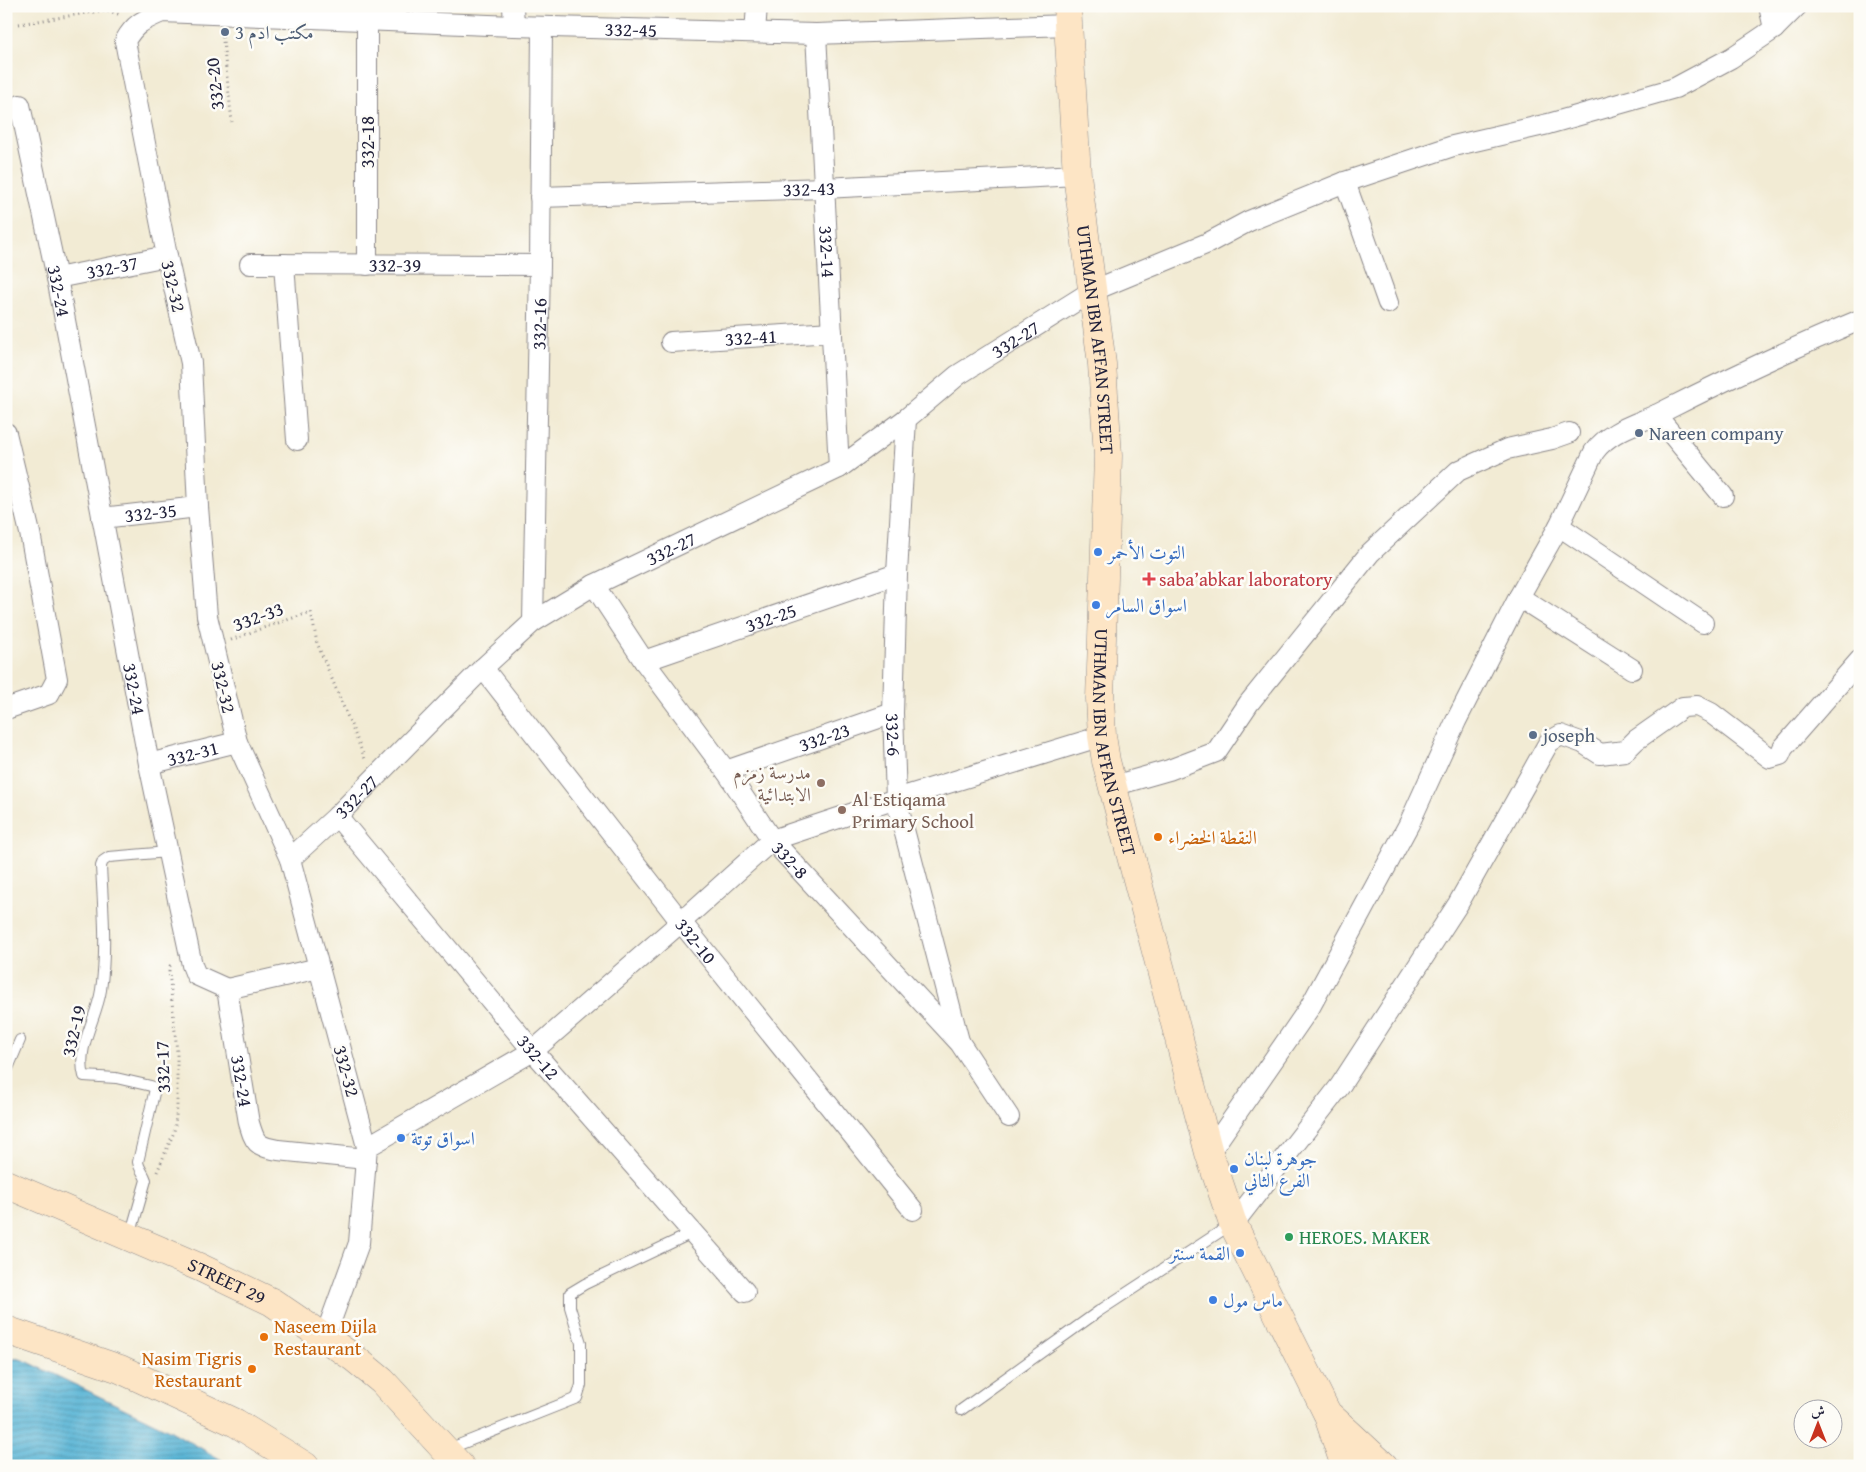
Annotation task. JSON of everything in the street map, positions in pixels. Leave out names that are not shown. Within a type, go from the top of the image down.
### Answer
[{"type":"street","points":[[755,32],[757,6]]},
{"type":"street","points":[[1768,6],[1774,29]]},
{"type":"street","name":"332-27","points":[[290,859],[337,816],[483,668],[533,622],[594,585],[839,468],[906,419],[958,375],[1092,290],[1208,243],[1249,221],[1345,182],[1453,146],[1548,124],[1675,88],[1731,58],[1774,29],[1797,6]]},
{"type":"street","name":"332-45","points":[[141,21],[162,9],[220,14],[305,12],[368,20],[391,14],[513,16],[542,27],[816,34],[1067,16]]},
{"type":"street","name":"UTHMAN IBN AFFAN STREET","points":[[1067,16],[1077,175],[1102,364],[1108,456],[1100,699],[1102,736],[1106,761],[1209,1152],[1233,1224],[1327,1413],[1346,1466]]},
{"type":"street","name":"332-18","points":[[368,20],[368,264]]},
{"type":"street","name":"332-32","points":[[141,21],[131,31],[125,41],[166,256],[191,363],[198,507],[207,616],[237,742],[290,859],[367,1153],[359,1243],[325,1337]]},
{"type":"street","name":"332-16","points":[[533,622],[540,265],[542,27]]},
{"type":"street","name":"332-14","points":[[816,34],[839,468]]},
{"type":"street","name":"332-24","points":[[20,105],[57,278],[149,764],[188,954],[196,975],[227,989],[249,1123],[254,1140],[264,1147],[278,1150],[367,1153]]},
{"type":"street","name":"332-43","points":[[540,197],[824,188],[1077,175]]},
{"type":"street","points":[[1345,182],[1388,303]]},
{"type":"street","name":"332-37","points":[[57,278],[166,256]]},
{"type":"street","name":"332-39","points":[[250,264],[540,265]]},
{"type":"street","points":[[284,264],[297,440]]},
{"type":"street","points":[[1209,1152],[1310,1007],[1408,824],[1456,721],[1519,596],[1559,526],[1591,458],[1601,442],[1617,432],[1656,415],[1752,366],[1860,320]]},
{"type":"street","name":"332-41","points":[[671,342],[832,332]]},
{"type":"street","points":[[1656,415],[1723,496]]},
{"type":"street","name":"332-6","points":[[906,419],[897,574],[893,713],[896,799],[960,1043]]},
{"type":"street","points":[[6,433],[30,533],[57,678],[49,694],[6,709]]},
{"type":"street","points":[[1113,786],[1169,770],[1216,752],[1249,703],[1370,553],[1458,471],[1507,449],[1569,434]]},
{"type":"street","name":"332-35","points":[[102,518],[198,507]]},
{"type":"street","points":[[1559,526],[1703,622]]},
{"type":"street","name":"332-25","points":[[644,661],[897,574]]},
{"type":"street","name":"332-8","points":[[594,585],[644,661],[726,771],[772,840],[960,1043],[1009,1117]]},
{"type":"street","points":[[1519,596],[1632,669]]},
{"type":"street","points":[[1233,1224],[1340,1086],[1458,904],[1549,742],[1561,735],[1583,743],[1600,754],[1625,751],[1636,740],[1683,707],[1696,706],[1711,714],[1770,758],[1780,755],[1783,748],[1860,660]]},
{"type":"street","name":"332-10","points":[[483,668],[681,922],[913,1210]]},
{"type":"street","name":"332-23","points":[[726,771],[893,713]]},
{"type":"street","points":[[367,1153],[533,1051],[772,840],[896,799],[1102,736]]},
{"type":"street","name":"332-31","points":[[149,764],[237,742]]},
{"type":"street","name":"332-12","points":[[337,816],[533,1051],[745,1292]]},
{"type":"street","points":[[227,989],[320,968]]},
{"type":"street","name":"STREET 29","points":[[6,1184],[199,1267],[272,1302],[325,1337],[382,1381],[453,1458]]},
{"type":"street","points":[[6,1330],[138,1378],[236,1423],[304,1466]]},
{"type":"street","points":[[1327,1413],[1358,1466]]},
{"type":"street","name":"UTHMAN IBN AFFAN STREET","points":[[1327,1413],[1384,1466]]},
{"type":"lane","name":"332-19","points":[[146,1180],[145,1174],[139,1168],[138,1162],[156,1090],[151,1086],[116,1078],[84,1076],[82,1070],[83,1051],[101,991],[104,944],[101,866],[103,861],[108,857],[168,852]]},
{"type":"lane","points":[[6,1073],[20,1040]]},
{"type":"lane","points":[[129,1238],[146,1180]]},
{"type":"lane","points":[[961,1410],[1099,1311],[1233,1224]]},
{"type":"lane","points":[[453,1458],[577,1398],[580,1385],[580,1344],[570,1307],[570,1293],[692,1233]]},
{"type":"path","points":[[19,24],[106,10],[141,21]]},
{"type":"path","name":"332-20","points":[[220,14],[232,122]]},
{"type":"path","name":"332-33","points":[[214,647],[311,612],[317,643],[373,779]]},
{"type":"path","name":"332-17","points":[[146,1180],[157,1172],[174,1132],[177,1108],[176,1052],[169,971],[170,966],[188,954]]},
{"type":"water","points":[[17,1358],[171,1431],[232,1466],[6,1466],[6,1361]]},
{"type":"place","name":"مكتب ادم 3","points":[[225,32]]},
{"type":"place","name":"Nareen company","points":[[1639,433]]},
{"type":"place","name":"التوت الأحمر","points":[[1098,552]]},
{"type":"place","name":"saba’abkar laboratory","points":[[1149,579]]},
{"type":"place","name":"اسواق السامر","points":[[1096,605]]},
{"type":"place","name":"joseph","points":[[1533,735]]},
{"type":"place","name":"مدرسة زمزم الابتدائية","points":[[821,783]]},
{"type":"place","name":"Al Estiqama Primary School","points":[[842,810]]},
{"type":"place","name":"النقطة الخضراء","points":[[1158,837]]},
{"type":"place","name":"اسواق توتة","points":[[401,1138]]},
{"type":"place","name":"جوهرة لبنان الفرع الثاني","points":[[1234,1169]]},
{"type":"place","name":"HEROES. MAKER","points":[[1289,1237]]},
{"type":"place","name":"القمة سنتر","points":[[1240,1253]]},
{"type":"place","name":"ماس مول","points":[[1213,1300]]},
{"type":"place","name":"Naseem Dijla Restaurant","points":[[264,1337]]},
{"type":"place","name":"Nasim Tigris Restaurant","points":[[252,1369]]}]
